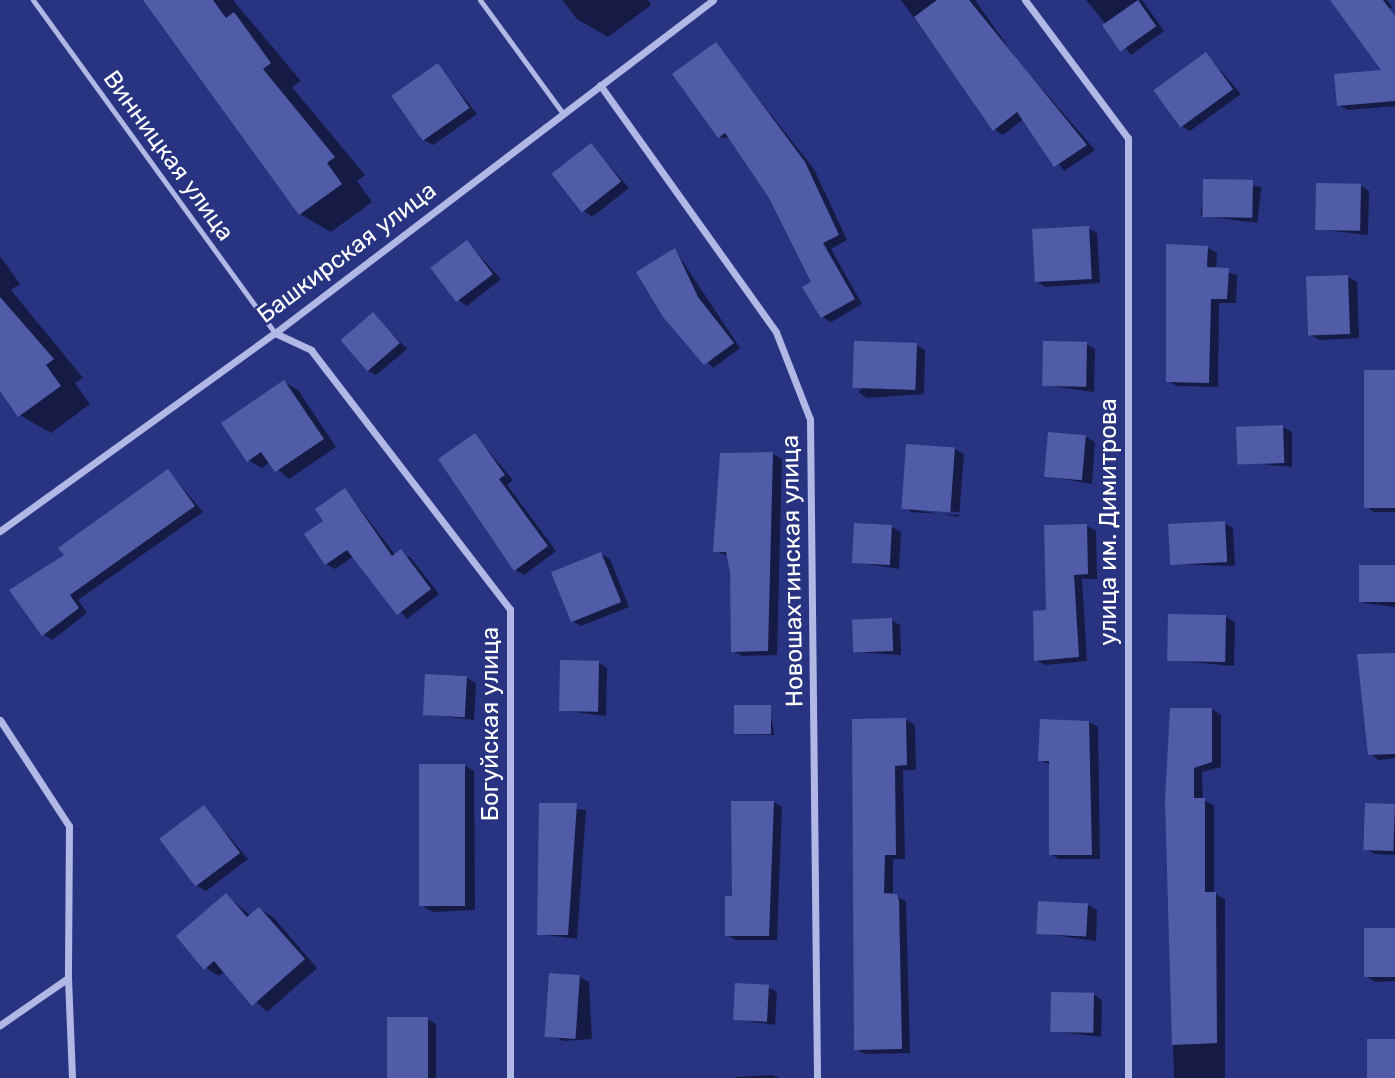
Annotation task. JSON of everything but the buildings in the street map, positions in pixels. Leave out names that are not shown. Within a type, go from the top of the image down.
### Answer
[{"type":"street","name":"Башкирская улица","points":[[0,531],[275,333],[713,0]]},
{"type":"street","name":"улица им. Димитрова","points":[[1026,0],[1128,138],[1128,1078]]},
{"type":"street","name":"Новошахтинская улица","points":[[600,85],[776,332],[810,419],[817,1078]]},
{"type":"street","name":"Богуйская улица","points":[[275,333],[310,350],[510,610],[510,1078]]},
{"type":"street","points":[[0,720],[69,826],[68,978],[72,1078]]},
{"type":"street","points":[[0,1026],[68,978]]},
{"type":"lane","name":"Винницкая улица","points":[[33,0],[275,333]]},
{"type":"lane","points":[[480,0],[562,113]]}]
